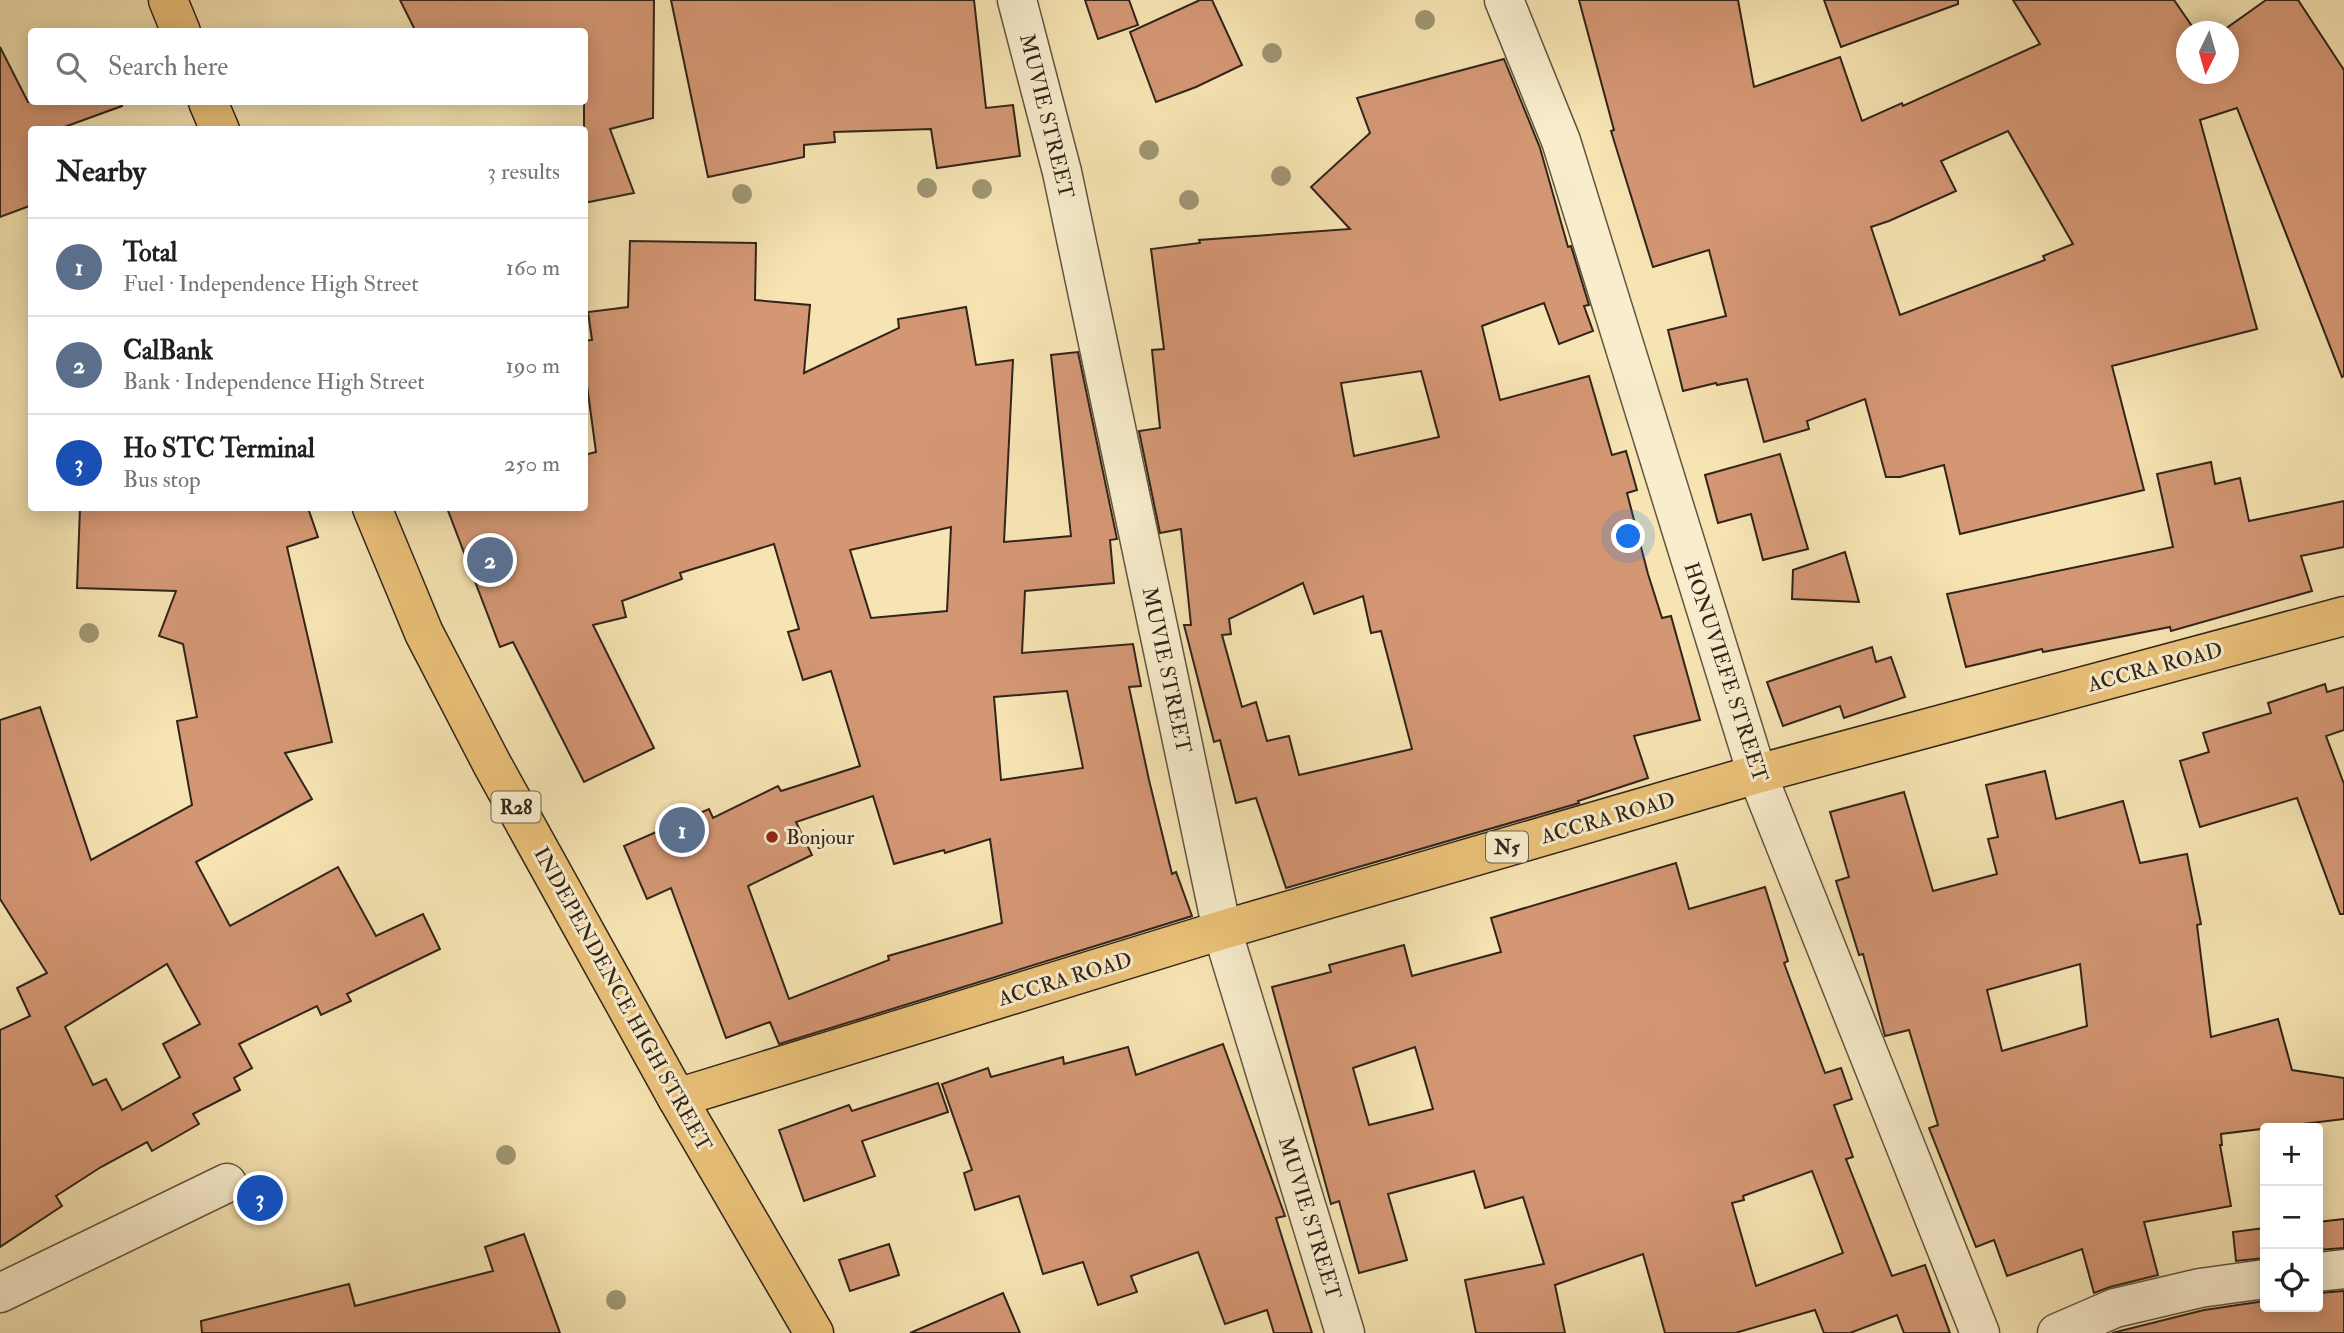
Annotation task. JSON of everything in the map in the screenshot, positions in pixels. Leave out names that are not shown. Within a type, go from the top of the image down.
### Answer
[{"type":"main road","points":[[168,0],[178,28]]},
{"type":"main road","points":[[209,105],[218,126]]},
{"type":"main road","name":"INDEPENDENCE HIGH STREET","points":[[373,511],[430,645],[492,764],[677,1098],[814,1333]]},
{"type":"main road","name":"ACCRA ROAD","points":[[677,1098],[1222,930],[1757,774],[2344,617]]},
{"type":"street","name":"MUVIE STREET","points":[[1017,0],[1062,172],[1222,930],[1345,1333]]},
{"type":"street","name":"HONUVIEFE STREET","points":[[1504,0],[1561,141],[1757,774],[1980,1333]]},
{"type":"street","points":[[0,1293],[227,1183]]},
{"type":"street","points":[[2323,1271],[2344,1269]]},
{"type":"street","points":[[2057,1333],[2115,1308],[2200,1288],[2260,1280]]},
{"type":"building","points":[[400,0],[654,0],[653,118],[610,129],[634,193],[588,202],[588,126],[584,126],[584,105],[588,105],[588,28],[414,28]]},
{"type":"building","points":[[671,0],[974,0],[986,108],[1013,105],[1020,156],[937,168],[931,129],[834,132],[835,142],[804,145],[804,157],[708,177]]},
{"type":"building","points":[[1085,0],[1129,0],[1138,25],[1098,39]]},
{"type":"building","points":[[1200,0],[1212,0],[1242,65],[1156,102],[1130,32]]},
{"type":"building","points":[[1579,0],[1738,0],[1754,87],[1840,57],[1862,121],[1902,103],[1903,106],[2040,44],[2013,0],[2174,0],[2188,21],[2176,21],[2176,84],[2239,84],[2239,21],[2236,21],[2266,0],[2298,0],[2344,70],[2344,376],[2342,377],[2237,108],[2200,120],[2257,329],[2112,366],[2144,490],[1960,534],[1944,465],[1900,477],[1886,477],[1865,399],[1807,421],[1809,429],[1764,442],[1747,379],[1683,391],[1668,330],[1726,316],[1709,250],[1653,267],[1611,131],[1614,130]],"holes":[[[2008,131],[2073,244],[2043,256],[2045,260],[1900,315],[1871,227],[1956,191],[1941,161]]]},
{"type":"building","points":[[1824,0],[1958,0],[1958,4],[1841,47]]},
{"type":"building","points":[[0,47],[28,105],[122,106],[67,126],[28,126],[28,206],[0,217]]},
{"type":"building","points":[[1504,59],[1540,148],[1568,247],[1571,246],[1589,305],[1584,306],[1593,331],[1559,344],[1544,303],[1482,326],[1500,400],[1589,376],[1612,455],[1626,451],[1637,490],[1627,493],[1648,574],[1662,618],[1671,616],[1700,720],[1634,736],[1648,778],[1578,801],[1579,803],[1286,888],[1256,798],[1236,803],[1220,740],[1214,742],[1184,625],[1191,625],[1181,529],[1160,533],[1139,431],[1160,428],[1152,350],[1164,349],[1151,249],[1200,243],[1199,240],[1350,229],[1311,187],[1370,133],[1357,98]],"holes":[[[1421,371],[1439,437],[1354,456],[1341,383]],[[1303,583],[1314,614],[1363,596],[1371,633],[1381,631],[1412,749],[1299,775],[1289,736],[1267,741],[1256,702],[1242,707],[1222,635],[1231,634],[1229,619]]]},
{"type":"building","points":[[630,241],[756,243],[755,300],[810,305],[804,373],[899,328],[898,319],[966,307],[976,365],[1013,360],[1004,542],[1071,536],[1051,355],[1078,352],[1117,539],[1110,540],[1114,583],[1025,591],[1022,653],[1133,644],[1141,686],[1129,687],[1149,780],[1172,874],[1176,872],[1192,916],[779,1044],[770,1022],[726,1038],[671,888],[647,899],[624,846],[709,809],[713,818],[778,786],[781,791],[860,766],[831,671],[803,680],[788,632],[799,629],[774,544],[680,573],[682,579],[622,601],[626,617],[593,625],[654,748],[584,782],[513,642],[500,647],[448,511],[588,511],[588,454],[596,452],[588,393],[588,340],[592,340],[588,312],[628,307]],"holes":[[[951,527],[947,611],[871,618],[850,550]],[[1067,691],[1083,768],[1001,780],[994,697]],[[873,796],[894,864],[944,850],[945,853],[990,839],[1002,923],[888,956],[889,960],[789,999],[748,886],[812,855],[796,822]]]},
{"type":"building","points":[[1780,454],[1808,549],[1763,560],[1751,514],[1718,523],[1705,475]]},
{"type":"building","points":[[2211,462],[2215,484],[2240,478],[2249,521],[2344,501],[2344,547],[2301,556],[2312,591],[2171,631],[2170,627],[2043,652],[2042,649],[1966,667],[1947,594],[2173,547],[2157,474]]},
{"type":"building","points":[[80,511],[309,511],[318,537],[287,547],[332,742],[285,753],[312,799],[196,862],[230,926],[338,867],[376,936],[423,914],[440,949],[347,994],[351,1001],[321,1015],[317,1006],[239,1044],[252,1068],[234,1078],[240,1090],[193,1114],[199,1124],[152,1151],[147,1142],[56,1196],[62,1206],[0,1247],[0,1030],[30,1016],[17,988],[47,973],[0,899],[0,720],[40,707],[91,860],[192,805],[177,721],[197,717],[183,644],[159,636],[176,591],[77,588]],"holes":[[[167,964],[200,1024],[163,1044],[180,1077],[122,1110],[106,1079],[93,1085],[65,1027]]]},
{"type":"building","points":[[1845,552],[1859,602],[1792,599],[1793,570]]},
{"type":"building","points":[[1872,647],[1876,662],[1891,657],[1905,697],[1844,718],[1840,706],[1783,726],[1767,682]]},
{"type":"building","points":[[2325,684],[2327,692],[2344,687],[2344,730],[2326,736],[2344,784],[2344,914],[2340,914],[2297,798],[2200,827],[2180,761],[2209,752],[2203,733],[2271,713],[2268,703]]},
{"type":"building","points":[[2045,771],[2056,819],[2123,801],[2140,863],[2187,854],[2201,924],[2197,925],[2211,1037],[2278,1019],[2292,1070],[2344,1078],[2344,1119],[2311,1123],[2260,1123],[2260,1129],[2221,1134],[2220,1145],[2231,1206],[2144,1222],[2158,1275],[2094,1293],[2082,1249],[2007,1276],[1994,1240],[1976,1247],[1929,1128],[1938,1125],[1909,1030],[1885,1036],[1863,954],[1859,955],[1836,881],[1849,877],[1830,812],[1904,792],[1933,891],[1997,874],[1988,839],[1998,837],[1986,785]],"holes":[[[2080,964],[2087,1026],[2002,1051],[1987,990]]]},
{"type":"building","points":[[1676,863],[1689,909],[1765,887],[1788,961],[1784,963],[1825,1073],[1841,1068],[1852,1099],[1834,1105],[1853,1157],[1846,1159],[1892,1276],[1925,1265],[1950,1333],[1904,1333],[1897,1315],[1850,1333],[1824,1333],[1815,1310],[1735,1333],[1665,1333],[1643,1254],[1555,1285],[1565,1333],[1476,1333],[1465,1280],[1544,1264],[1523,1197],[1485,1208],[1474,1171],[1388,1194],[1407,1260],[1359,1273],[1339,1201],[1331,1204],[1272,987],[1331,972],[1329,965],[1404,945],[1412,976],[1501,952],[1491,918]],"holes":[[[1415,1047],[1433,1109],[1369,1125],[1353,1068]],[[1812,1171],[1843,1253],[1756,1286],[1732,1203],[1744,1200],[1743,1196]]]},
{"type":"building","points":[[1223,1044],[1285,1216],[1276,1218],[1312,1333],[1274,1333],[1267,1310],[1225,1324],[1198,1252],[1131,1276],[1137,1292],[1098,1305],[1083,1262],[1043,1274],[1019,1196],[975,1210],[964,1173],[972,1170],[942,1084],[988,1068],[991,1077],[1063,1057],[1064,1064],[1128,1047],[1136,1075]]},
{"type":"building","points":[[938,1083],[948,1112],[862,1141],[875,1176],[804,1201],[779,1130],[849,1105],[852,1111]]},
{"type":"building","points":[[2344,1219],[2344,1248],[2323,1250],[2323,1221]]},
{"type":"building","points":[[2260,1229],[2260,1259],[2236,1261],[2233,1232]]},
{"type":"building","points":[[524,1234],[560,1333],[202,1333],[201,1321],[349,1284],[355,1306],[493,1271],[485,1247]]},
{"type":"building","points":[[889,1244],[899,1275],[850,1291],[839,1260]]},
{"type":"building","points":[[2344,1291],[2344,1333],[2112,1333],[2204,1310],[2260,1302],[2260,1312],[2323,1312],[2323,1293]]},
{"type":"building","points":[[1003,1293],[1020,1333],[910,1333]]},
{"type":"place","name":"CalBank","points":[[490,560]]},
{"type":"place","name":"Total","points":[[682,830]]},
{"type":"place","name":"Bonjour","points":[[772,837]]},
{"type":"place","name":"Ho STC Terminal","points":[[260,1198]]}]
